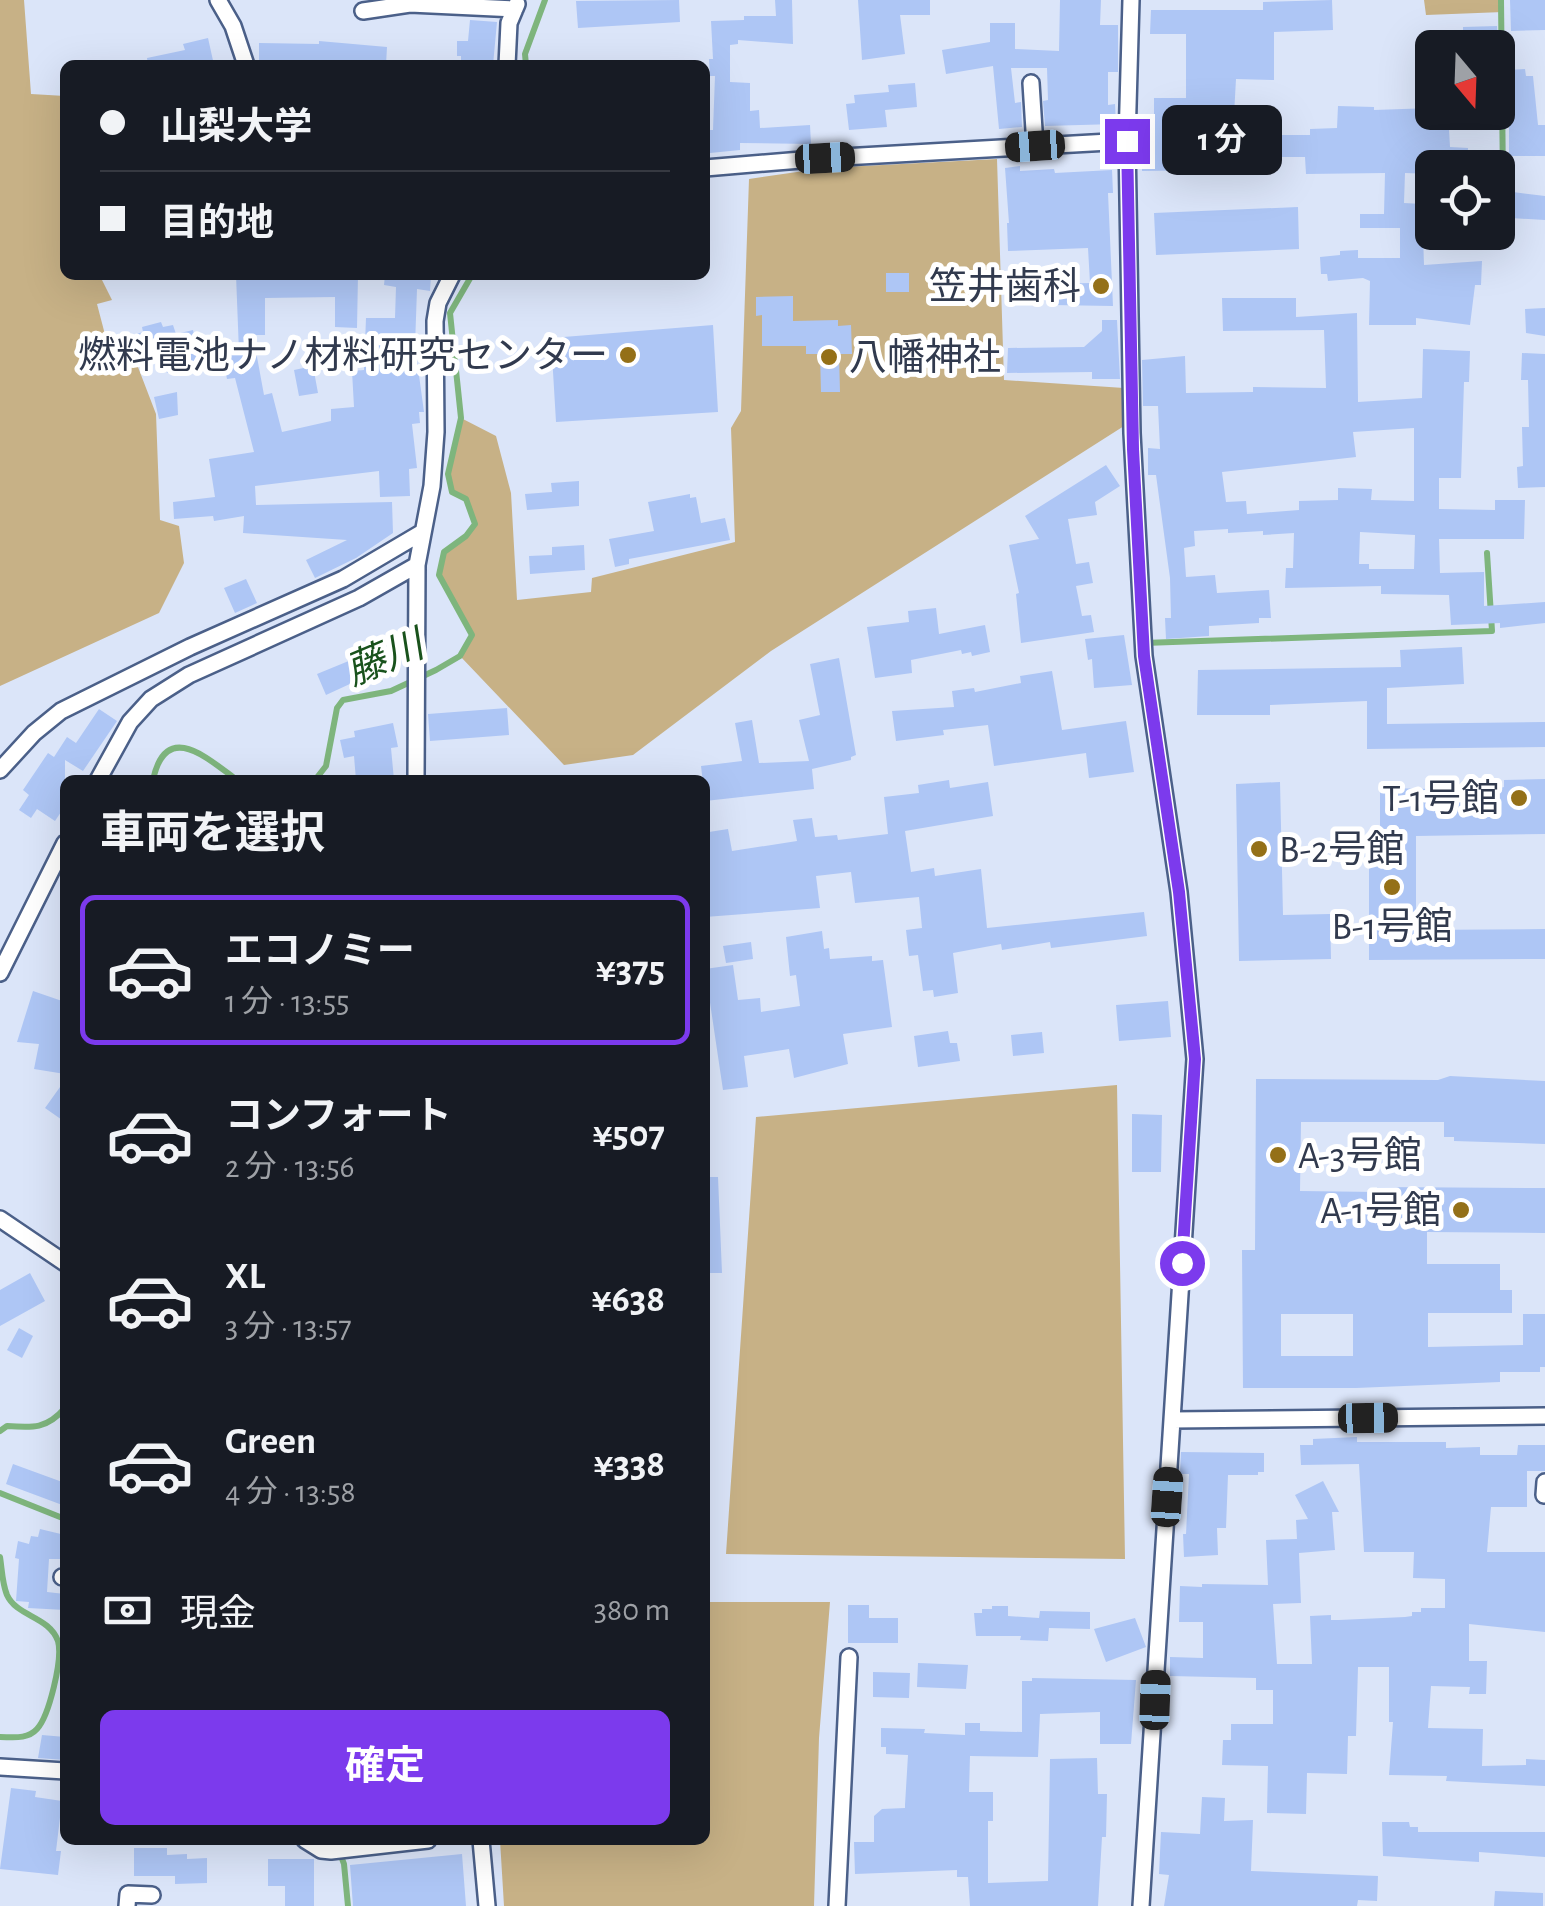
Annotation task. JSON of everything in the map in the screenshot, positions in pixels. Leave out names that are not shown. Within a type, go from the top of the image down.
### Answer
[{"type":"street","points":[[218,0],[233,26],[244,60]]},
{"type":"street","points":[[1131,0],[1127,141],[1133,449],[1144,656],[1179,892],[1195,1059],[1142,1906]]},
{"type":"street","points":[[363,11],[410,4],[517,5],[509,24],[507,60]]},
{"type":"street","points":[[1031,84],[1035,146]]},
{"type":"street","points":[[710,168],[1127,141]]},
{"type":"street","points":[[416,775],[416,565],[434,468],[434,321],[450,280]]},
{"type":"street","points":[[0,770],[34,733],[90,694],[343,579],[421,533]]},
{"type":"street","points":[[101,775],[130,722],[150,699],[189,675],[359,598],[416,565]]},
{"type":"street","points":[[0,972],[60,853]]},
{"type":"street","points":[[0,1219],[60,1260]]},
{"type":"street","points":[[1172,1420],[1545,1416]]},
{"type":"street","points":[[1544,1495],[1545,1482]]},
{"type":"street","points":[[838,1906],[849,1657]]},
{"type":"street","points":[[0,1766],[60,1771]]},
{"type":"street","points":[[313,1845],[321,1850],[384,1845]]},
{"type":"street","points":[[482,1845],[487,1906]]},
{"type":"street","points":[[128,1906],[128,1894],[152,1895]]},
{"type":"shaded area","points":[[0,0],[24,0],[31,94],[60,96],[60,280],[102,280],[112,300],[97,304],[108,346],[128,341],[156,414],[160,520],[179,526],[184,563],[159,613],[0,686]]},
{"type":"shaded area","points":[[1424,0],[1503,0],[1503,12],[1426,15]]},
{"type":"shaded area","points":[[997,159],[1004,380],[1124,388],[1124,426],[771,651],[633,755],[564,765],[460,656],[472,634],[439,575],[444,552],[475,524],[466,499],[452,492],[448,474],[461,418],[496,436],[511,493],[517,600],[591,592],[592,578],[735,542],[731,428],[741,411],[749,179],[825,168]]},
{"type":"shaded area","points":[[1117,1085],[1125,1559],[726,1554],[756,1117]]},
{"type":"shaded area","points":[[710,1602],[830,1602],[819,1738],[814,1906],[504,1906],[500,1845],[710,1845]]},
{"type":"building","points":[[679,0],[680,22],[578,28],[576,1]]},
{"type":"building","points":[[775,0],[792,0],[793,44],[738,40],[738,44],[730,45],[730,82],[750,83],[750,111],[759,110],[760,128],[810,125],[811,144],[740,143],[740,150],[710,153],[715,76],[710,76],[711,21],[776,16]]},
{"type":"building","points":[[858,0],[930,0],[930,15],[900,15],[905,54],[862,60]]},
{"type":"building","points":[[1060,0],[1101,0],[1100,25],[1118,25],[1118,72],[1108,72],[1108,105],[1115,104],[1116,124],[1045,126],[1047,68],[1011,68],[1015,103],[1021,102],[1022,127],[999,129],[993,66],[946,74],[942,50],[990,42],[990,23],[1015,23],[1015,49],[1059,51]]},
{"type":"building","points":[[1332,0],[1333,30],[1274,32],[1274,80],[1236,79],[1234,115],[1211,115],[1212,170],[1142,171],[1142,139],[1154,139],[1154,98],[1186,98],[1186,34],[1150,34],[1151,10],[1263,10],[1263,2]]},
{"type":"building","points":[[1510,0],[1545,0],[1545,30],[1511,30]]},
{"type":"building","points":[[470,20],[497,22],[493,60],[461,60],[457,56],[457,41],[468,41]]},
{"type":"building","points":[[1497,26],[1497,30],[1463,30]]},
{"type":"building","points":[[208,38],[213,60],[147,60],[185,50],[183,44]]},
{"type":"building","points":[[259,43],[387,47],[386,60],[259,60]]},
{"type":"building","points":[[1525,69],[1526,76],[1533,76],[1538,125],[1545,125],[1545,156],[1515,156],[1515,150],[1509,150],[1509,130],[1515,130],[1515,70]]},
{"type":"building","points":[[915,83],[917,107],[885,110],[887,127],[849,130],[846,104],[855,103],[854,95],[889,92],[888,85]]},
{"type":"building","points":[[1338,106],[1415,109],[1415,130],[1449,130],[1450,147],[1468,148],[1415,150],[1415,173],[1405,173],[1404,203],[1415,204],[1415,250],[1424,250],[1424,265],[1482,261],[1481,285],[1475,285],[1470,325],[1416,318],[1416,325],[1369,325],[1370,281],[1328,281],[1327,274],[1321,274],[1320,257],[1340,255],[1340,251],[1358,250],[1358,258],[1400,258],[1400,228],[1360,228],[1360,214],[1384,214],[1385,173],[1306,174],[1305,157],[1275,157],[1276,135],[1310,135],[1310,129],[1337,128]]},
{"type":"building","points":[[1020,166],[1020,171],[1054,169],[1055,173],[1112,170],[1113,193],[1108,193],[1113,306],[1053,305],[1053,284],[1090,283],[1088,248],[1008,251],[1005,168]]},
{"type":"building","points":[[1515,192],[1545,196],[1545,220],[1515,218]]},
{"type":"building","points":[[1298,207],[1299,249],[1156,255],[1154,213]]},
{"type":"building","points":[[886,273],[909,273],[909,292],[886,292]]},
{"type":"building","points":[[236,280],[358,280],[357,328],[335,327],[335,297],[265,298],[265,335],[253,335],[264,395],[272,393],[282,432],[331,421],[331,409],[354,407],[352,371],[364,370],[366,318],[395,318],[396,287],[384,285],[384,280],[431,280],[430,291],[417,289],[415,346],[424,412],[419,412],[420,423],[412,424],[417,468],[409,469],[410,496],[380,497],[379,471],[255,486],[256,505],[392,502],[393,533],[356,558],[315,578],[306,560],[347,540],[243,533],[244,516],[214,521],[213,516],[174,519],[173,502],[215,497],[209,459],[254,452],[235,378],[227,379],[222,355],[239,352]]},
{"type":"building","points":[[793,296],[793,321],[838,320],[838,326],[851,325],[852,354],[839,354],[840,392],[821,392],[820,354],[806,354],[806,346],[762,346],[762,315],[756,316],[756,297]]},
{"type":"building","points":[[1222,298],[1296,298],[1296,317],[1357,313],[1358,402],[1422,398],[1423,349],[1470,351],[1469,382],[1464,382],[1461,478],[1439,478],[1439,509],[1495,510],[1495,500],[1525,500],[1524,539],[1439,539],[1440,573],[1484,572],[1484,606],[1545,602],[1545,623],[1500,628],[1500,623],[1451,625],[1449,595],[1381,594],[1381,586],[1285,588],[1286,568],[1293,568],[1294,533],[1228,533],[1228,529],[1194,531],[1195,546],[1184,548],[1186,577],[1215,575],[1217,593],[1269,590],[1271,618],[1259,618],[1259,623],[1209,626],[1209,636],[1166,639],[1165,618],[1171,618],[1170,578],[1156,475],[1148,475],[1148,448],[1160,449],[1158,406],[1143,406],[1142,360],[1185,356],[1186,393],[1253,392],[1253,387],[1326,388],[1324,330],[1223,331]],"holes":[[[1414,428],[1414,501],[1371,500],[1372,489],[1338,488],[1338,500],[1299,501],[1299,510],[1247,514],[1246,501],[1226,502],[1222,472],[1356,457],[1353,432]],[[1360,532],[1415,535],[1414,569],[1369,569],[1369,564],[1359,564]]]},
{"type":"building","points":[[1545,308],[1545,336],[1526,333],[1525,309]]},
{"type":"building","points":[[1102,320],[1117,320],[1120,379],[1092,379],[1092,372],[1007,373],[1008,348],[1084,347],[1102,331]]},
{"type":"building","points":[[161,322],[163,327],[173,325],[176,334],[193,330],[202,370],[167,373],[162,354],[140,360],[133,335],[143,332],[142,327]]},
{"type":"building","points":[[713,325],[718,412],[556,422],[551,338]]},
{"type":"building","points":[[1522,353],[1545,354],[1545,487],[1518,488],[1517,467],[1523,466],[1522,427],[1529,427],[1528,380],[1521,380]]},
{"type":"building","points":[[313,366],[318,393],[299,396],[294,370]]},
{"type":"building","points":[[177,392],[178,415],[159,419],[154,397]]},
{"type":"building","points":[[1106,465],[1120,486],[1095,502],[1097,515],[1068,519],[1076,564],[1089,562],[1093,583],[1076,586],[1082,616],[1091,615],[1094,632],[1021,643],[1016,594],[1019,593],[1009,545],[1039,539],[1025,516]]},
{"type":"building","points":[[579,481],[579,506],[527,510],[525,494],[552,492],[551,483]]},
{"type":"building","points":[[690,494],[690,498],[696,497],[701,523],[725,518],[730,540],[629,559],[629,564],[615,567],[609,539],[654,531],[648,502]]},
{"type":"building","points":[[584,545],[585,570],[530,574],[529,556],[552,555],[552,547]]},
{"type":"building","points":[[246,579],[257,603],[235,613],[224,588]]},
{"type":"building","points":[[936,608],[939,634],[985,625],[990,652],[972,656],[971,652],[962,654],[961,650],[911,660],[912,673],[875,678],[867,627],[909,622],[908,611]]},
{"type":"building","points":[[1124,635],[1132,685],[1094,688],[1092,659],[1088,660],[1085,639]]},
{"type":"building","points":[[1462,647],[1464,684],[1387,688],[1387,724],[1545,722],[1545,747],[1367,749],[1367,701],[1270,705],[1270,715],[1197,715],[1198,670],[1401,667],[1400,650]]},
{"type":"building","points":[[373,651],[380,669],[350,679],[352,683],[326,695],[317,674]]},
{"type":"building","points":[[839,658],[856,755],[851,760],[812,769],[814,789],[710,800],[710,775],[702,775],[701,766],[742,761],[735,723],[752,720],[759,763],[809,761],[799,720],[820,715],[810,664]]},
{"type":"building","points":[[1052,671],[1062,730],[1126,721],[1134,772],[1089,778],[1086,753],[994,766],[988,725],[896,741],[892,711],[954,707],[952,691],[974,688],[975,692],[1021,683],[1020,676]]},
{"type":"building","points":[[507,708],[509,735],[430,741],[428,714]]},
{"type":"building","points":[[99,709],[117,721],[83,771],[65,760],[65,775],[60,775],[60,814],[55,821],[37,809],[31,818],[19,810],[29,795],[23,790],[48,753],[54,757],[67,737],[76,743]]},
{"type":"building","points":[[393,723],[398,747],[391,748],[394,775],[356,775],[354,756],[344,758],[340,740],[355,737],[354,731]]},
{"type":"building","points":[[1545,779],[1545,834],[1416,836],[1416,930],[1545,929],[1545,959],[1369,960],[1369,845],[1380,845],[1380,788],[1493,790],[1504,787],[1504,780]]},
{"type":"building","points":[[949,780],[950,788],[988,782],[993,816],[905,831],[911,872],[934,868],[935,876],[981,869],[987,928],[1144,912],[1147,936],[1051,948],[1050,942],[1002,950],[1001,944],[953,953],[958,993],[934,997],[933,990],[923,991],[918,955],[909,956],[906,930],[922,928],[919,897],[855,903],[851,872],[816,876],[820,908],[710,917],[710,832],[728,829],[732,851],[797,841],[793,820],[812,818],[815,837],[837,835],[838,840],[888,834],[884,797],[919,793],[918,785]]},
{"type":"building","name":"B-2号館","points":[[1280,782],[1283,915],[1330,914],[1331,959],[1239,961],[1236,784]]},
{"type":"building","points":[[822,931],[824,949],[829,948],[830,959],[872,956],[872,961],[883,960],[892,1027],[843,1034],[848,1064],[794,1078],[789,1049],[744,1056],[748,1087],[723,1090],[710,1003],[710,968],[733,965],[738,1000],[760,998],[761,1012],[800,1006],[796,975],[790,976],[786,937]]},
{"type":"building","points":[[751,942],[753,959],[726,963],[723,946]]},
{"type":"building","points":[[33,991],[60,1000],[60,1073],[34,1069],[39,1044],[17,1042]]},
{"type":"building","points":[[1168,1001],[1171,1037],[1119,1041],[1116,1005]]},
{"type":"building","points":[[948,1031],[950,1043],[957,1043],[960,1061],[918,1067],[914,1036]]},
{"type":"building","points":[[1042,1032],[1044,1053],[1013,1056],[1011,1035]]},
{"type":"building","points":[[1450,1076],[1545,1081],[1545,1144],[1454,1141],[1454,1137],[1444,1137],[1444,1122],[1301,1122],[1300,1191],[1377,1192],[1377,1187],[1545,1188],[1545,1233],[1427,1232],[1427,1264],[1500,1264],[1500,1290],[1512,1290],[1512,1313],[1428,1313],[1428,1347],[1523,1345],[1523,1314],[1545,1314],[1545,1367],[1540,1367],[1540,1372],[1500,1372],[1500,1382],[1243,1388],[1242,1250],[1255,1250],[1256,1079],[1438,1080]],"holes":[[[1281,1314],[1353,1314],[1353,1356],[1281,1356]]]},
{"type":"building","points":[[60,1087],[60,1118],[45,1108]]},
{"type":"building","points":[[1132,1114],[1162,1115],[1161,1172],[1132,1172]]},
{"type":"building","points":[[710,1177],[718,1177],[722,1273],[710,1273]]},
{"type":"building","points":[[30,1273],[45,1301],[0,1326],[0,1290]]},
{"type":"building","points":[[19,1328],[33,1336],[22,1358],[7,1350]]},
{"type":"building","points":[[1357,1437],[1357,1442],[1446,1442],[1446,1448],[1480,1447],[1480,1455],[1517,1455],[1518,1445],[1545,1445],[1545,1471],[1527,1471],[1527,1507],[1491,1507],[1487,1552],[1545,1552],[1545,1632],[1469,1624],[1469,1661],[1487,1661],[1486,1694],[1469,1694],[1470,1687],[1431,1686],[1428,1728],[1483,1729],[1482,1766],[1526,1765],[1526,1759],[1545,1760],[1545,1786],[1446,1781],[1447,1776],[1389,1775],[1393,1722],[1389,1722],[1389,1667],[1358,1667],[1356,1736],[1348,1736],[1347,1774],[1307,1773],[1306,1814],[1267,1813],[1268,1766],[1222,1765],[1223,1740],[1231,1740],[1231,1724],[1273,1724],[1273,1690],[1256,1690],[1256,1678],[1170,1676],[1170,1657],[1203,1658],[1203,1622],[1179,1622],[1180,1586],[1268,1585],[1266,1540],[1297,1539],[1296,1520],[1308,1519],[1295,1495],[1323,1481],[1339,1512],[1332,1512],[1335,1550],[1299,1553],[1301,1603],[1273,1604],[1277,1664],[1312,1664],[1310,1616],[1331,1615],[1331,1620],[1405,1617],[1421,1612],[1421,1608],[1445,1608],[1445,1579],[1413,1578],[1414,1552],[1364,1552],[1359,1464],[1301,1465],[1300,1445],[1313,1445],[1313,1439]]},
{"type":"building","points":[[1181,1452],[1264,1453],[1264,1472],[1228,1475],[1226,1528],[1217,1528],[1218,1555],[1184,1557],[1189,1474],[1180,1474]]},
{"type":"building","points":[[13,1464],[60,1481],[60,1504],[6,1484]]},
{"type":"building","points":[[40,1529],[60,1534],[60,1559],[49,1559],[47,1592],[60,1593],[60,1610],[28,1608],[29,1602],[16,1601],[18,1541],[29,1544],[31,1536],[38,1537]]},
{"type":"building","points":[[848,1605],[869,1605],[869,1618],[898,1618],[898,1643],[848,1643]]},
{"type":"building","points":[[992,1606],[1008,1606],[1008,1616],[1039,1618],[1040,1611],[1090,1612],[1090,1629],[1049,1628],[1048,1641],[1020,1640],[1021,1636],[976,1636],[974,1613]]},
{"type":"building","points":[[1135,1618],[1146,1647],[1106,1662],[1094,1629]]},
{"type":"building","points":[[918,1663],[968,1665],[966,1689],[917,1687]]},
{"type":"building","points":[[873,1672],[910,1673],[909,1698],[873,1697]]},
{"type":"building","points":[[1136,1680],[1131,1744],[1100,1744],[1100,1712],[1040,1714],[1038,1757],[970,1756],[969,1792],[993,1792],[993,1821],[988,1821],[988,1883],[1048,1881],[1050,1759],[1097,1758],[1098,1794],[1107,1794],[1098,1906],[970,1906],[968,1877],[957,1877],[957,1870],[855,1874],[854,1842],[874,1842],[874,1816],[882,1809],[905,1808],[908,1755],[886,1754],[886,1747],[881,1747],[881,1728],[965,1735],[965,1723],[980,1723],[980,1731],[1022,1732],[1022,1681]]},
{"type":"building","points":[[42,1735],[60,1737],[60,1760],[38,1758]]},
{"type":"building","points":[[11,1788],[36,1791],[35,1797],[60,1801],[58,1875],[0,1869]]},
{"type":"building","points":[[1202,1797],[1225,1798],[1224,1821],[1253,1820],[1251,1871],[1378,1876],[1377,1901],[1358,1900],[1357,1906],[1164,1906],[1169,1875],[1159,1874],[1161,1832],[1200,1834]]},
{"type":"building","points":[[1382,1822],[1409,1822],[1410,1827],[1418,1827],[1418,1832],[1545,1832],[1545,1857],[1479,1852],[1479,1862],[1383,1856]]},
{"type":"building","points":[[134,1848],[167,1848],[167,1855],[207,1858],[207,1883],[175,1884],[175,1876],[134,1876]]},
{"type":"building","points":[[462,1854],[466,1906],[353,1906],[350,1865]]},
{"type":"building","points":[[268,1859],[314,1859],[314,1906],[285,1906],[285,1886],[268,1886]]},
{"type":"building","points":[[1495,1891],[1543,1893],[1543,1906],[1494,1906]]},
{"type":"waterway","name":"藤川","points":[[526,60],[545,0]]},
{"type":"waterway","points":[[1501,0],[1503,150]]},
{"type":"waterway","name":"藤川","points":[[319,775],[326,766],[337,708],[343,700],[391,691],[436,670],[460,656],[472,635],[439,575],[444,552],[475,524],[466,499],[452,492],[448,474],[461,418],[450,313],[469,280]]},
{"type":"waterway","points":[[1144,643],[1492,631],[1487,553]]},
{"type":"waterway","name":"藤川","points":[[155,775],[168,751],[178,748],[201,755],[230,775]]},
{"type":"waterway","name":"藤川","points":[[0,1431],[7,1426],[46,1423],[60,1413]]},
{"type":"waterway","points":[[0,1493],[60,1517]]},
{"type":"waterway","name":"藤川","points":[[0,1557],[7,1595],[18,1608],[48,1626],[59,1649],[57,1673],[42,1722],[33,1733],[0,1737]]},
{"type":"waterway","points":[[337,1845],[344,1864],[348,1906]]},
{"type":"place","name":"笠井歯科","points":[[1101,286]]},
{"type":"place","name":"燃料電池ナノ材料研究センター","points":[[628,355]]},
{"type":"place","name":"八幡神社","points":[[829,357]]},
{"type":"place","name":"T-1号館","points":[[1519,798]]},
{"type":"place","name":"B-2号館","points":[[1259,849]]},
{"type":"place","name":"B-1号館","points":[[1392,887]]},
{"type":"place","name":"A-3号館","points":[[1278,1155]]},
{"type":"place","name":"A-1号館","points":[[1461,1210]]},
{"type":"route","points":[[1127,141],[1133,449],[1144,656],[1179,892],[1195,1059],[1182,1263]]}]
